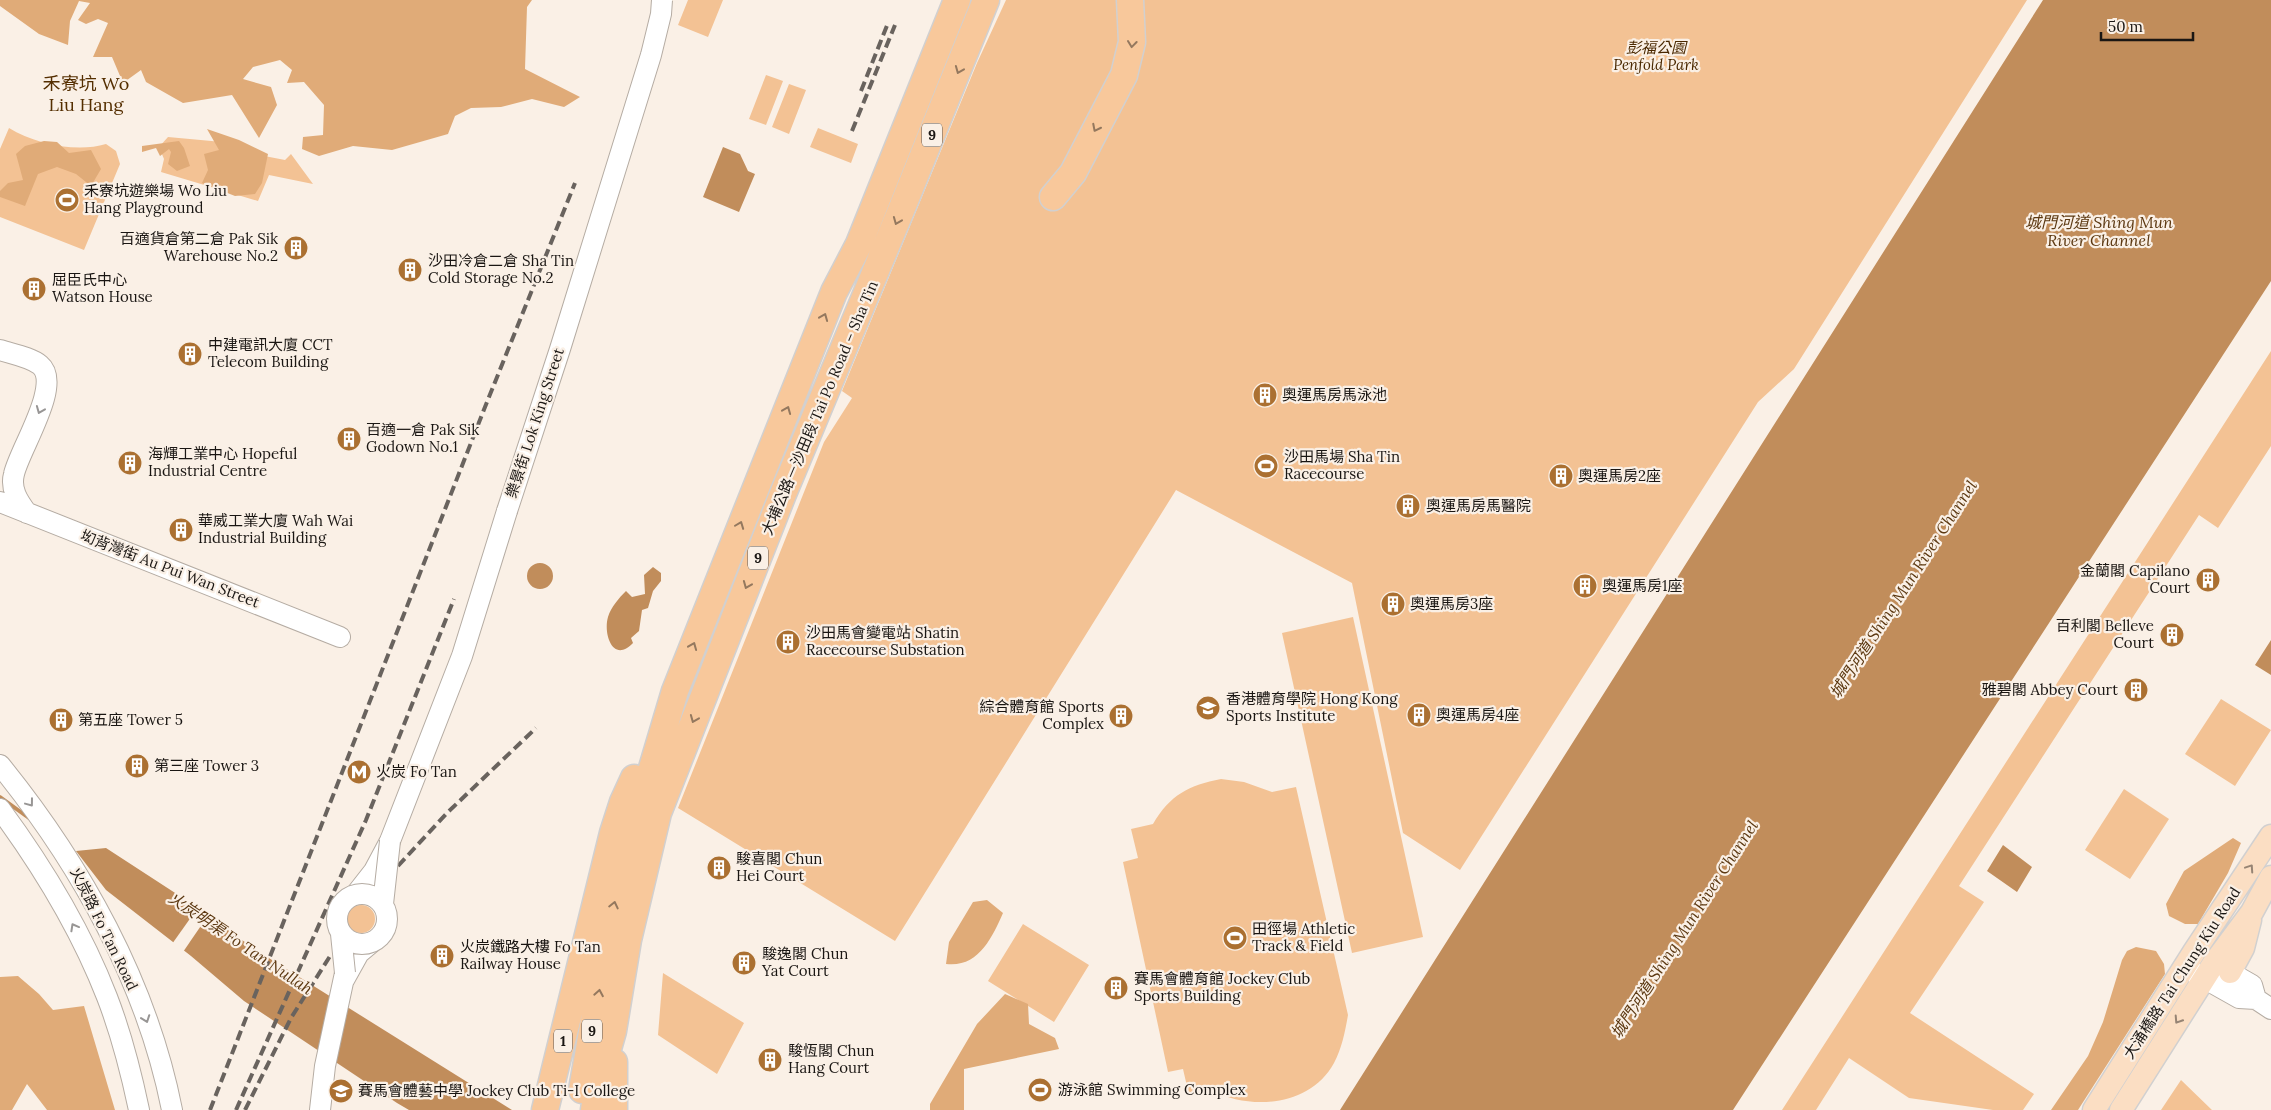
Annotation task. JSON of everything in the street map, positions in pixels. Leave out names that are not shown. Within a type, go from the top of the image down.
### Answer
[{"type":"highway","points":[[834,292],[843,239],[940,0]]},
{"type":"highway","name":"大埔公路－沙田段 Tai Po Road – Sha Tin","points":[[578,1110],[611,922],[624,862],[674,691],[834,292],[859,244],[957,0]]},
{"type":"highway","name":"大埔公路－沙田段 Tai Po Road – Sha Tin","points":[[594,1110],[598,1084],[613,1031],[628,940],[658,813],[783,494],[986,0]]},
{"type":"highway","points":[[977,25],[997,0]]},
{"type":"highway","points":[[1053,197],[1073,173],[1126,68],[1132,42],[1130,0]]},
{"type":"highway","name":"1","points":[[545,1110],[618,818],[623,802],[674,691]]},
{"type":"highway","points":[[613,1031],[614,1110]]},
{"type":"main road","name":"大涌橋路 Tai Chung Kiu Road","points":[[2094,1110],[2189,959],[2271,836]]},
{"type":"main road","name":"大涌橋路 Tai Chung Kiu Road","points":[[2121,1110],[2216,971],[2271,877]]},
{"type":"street","name":"樂景街 Lok King Street","points":[[356,894],[374,871],[390,841],[462,656],[651,55],[662,14],[662,0]]},
{"type":"street","points":[[0,350],[40,365],[47,377],[45,396],[7,480],[18,501],[27,512]]},
{"type":"street","name":"㘭背灣街 Au Pui Wan Street","points":[[0,502],[340,637]]},
{"type":"street","name":"火炭路 Fo Tan Road","points":[[0,765],[29,801],[67,856],[121,957],[148,1025],[165,1079],[172,1110]]},
{"type":"street","name":"火炭路 Fo Tan Road","points":[[0,809],[39,866],[96,970],[124,1048],[139,1110]]},
{"type":"street","name":"樂景街 Lok King Street","points":[[383,904],[390,841]]},
{"type":"street","points":[[320,1110],[325,1066],[346,966],[341,934],[337,927],[338,910],[348,897],[356,894],[371,895],[383,904],[387,912],[386,926],[378,938],[360,953],[344,980]]},
{"type":"street","points":[[341,934],[354,943],[371,943]]},
{"type":"street","points":[[2189,959],[2252,985],[2263,1004]]},
{"type":"street","points":[[2216,971],[2239,998],[2263,1004]]},
{"type":"green space","points":[[688,0],[723,0],[708,37],[678,25]]},
{"type":"green space","name":"沙田馬場 Sha Tin Racecourse","points":[[1006,0],[2027,0],[1794,369],[1758,402],[1460,870],[1403,833],[1352,583],[1176,490],[895,941],[678,808],[824,442],[852,398],[842,391],[977,63]]},
{"type":"green space","points":[[766,75],[783,81],[766,125],[749,119]]},
{"type":"green space","points":[[789,84],[806,90],[789,134],[772,127]]},
{"type":"green space","name":"禾寮坑遊樂場 Wo Liu Hang Playground","points":[[9,128],[31,139],[56,145],[82,148],[106,144],[116,151],[120,164],[84,250],[0,217],[0,149]]},
{"type":"green space","points":[[818,128],[858,144],[851,163],[810,147]]},
{"type":"green space","points":[[168,137],[244,144],[243,152],[285,160],[291,154],[313,184],[269,175],[258,201],[161,172],[164,159],[159,147]]},
{"type":"green space","points":[[2271,351],[2271,446],[2218,528],[2199,515],[1959,886],[1984,902],[1910,1013],[2034,1094],[2023,1110],[1993,1110],[1909,1098],[1849,1058],[1816,1110],[1782,1110]]},
{"type":"green space","points":[[1353,617],[1423,937],[1352,953],[1282,633]]},
{"type":"green space","points":[[2221,699],[2271,730],[2235,786],[2185,754]]},
{"type":"green space","name":"田徑場 Athletic Track & Field","points":[[1221,779],[1244,782],[1272,792],[1296,787],[1348,1015],[1339,1052],[1334,1063],[1323,1078],[1310,1089],[1279,1101],[1244,1101],[1212,1091],[1189,1095],[1183,1069],[1168,1072],[1123,862],[1138,858],[1131,829],[1153,824],[1166,806],[1190,788]]},
{"type":"green space","points":[[2124,789],[2169,819],[2130,879],[2085,850]]},
{"type":"green space","points":[[361,905],[371,909],[375,919],[371,929],[361,933],[351,929],[347,919],[351,909]]},
{"type":"green space","points":[[1023,924],[1089,965],[1054,1022],[988,981]]},
{"type":"green space","points":[[663,973],[744,1023],[717,1074],[658,1035]]},
{"type":"green space","points":[[2181,1080],[2212,1110],[2161,1110]]},
{"type":"shaded area","points":[[0,0],[532,0],[527,7],[525,69],[580,97],[564,107],[532,99],[501,107],[471,108],[455,116],[448,134],[392,150],[353,146],[319,156],[302,149],[303,137],[323,135],[324,105],[304,82],[287,83],[292,70],[280,60],[253,67],[243,79],[271,87],[277,105],[259,138],[232,95],[183,103],[146,82],[141,70],[123,83],[112,57],[93,57],[108,23],[98,19],[86,24],[78,20],[90,3],[79,1],[70,21],[68,45],[39,34],[0,6]]},
{"type":"shaded area","points":[[207,129],[239,140],[268,154],[262,183],[255,194],[235,196],[202,183],[208,170],[204,154],[219,150]]},
{"type":"shaded area","points":[[44,141],[57,142],[69,153],[91,150],[101,169],[91,186],[76,174],[57,167],[38,174],[25,206],[0,197],[0,191],[8,183],[23,180],[16,154],[25,146]]},
{"type":"shaded area","points":[[179,141],[184,148],[190,166],[177,171],[168,164],[171,152],[169,149],[160,156],[156,148],[142,152],[142,146]]},
{"type":"shaded area","points":[[2233,838],[2241,843],[2228,873],[2198,924],[2185,924],[2169,916],[2166,904],[2184,871]]},
{"type":"shaded area","points":[[987,900],[1003,913],[989,941],[975,956],[967,961],[957,964],[946,964],[949,942],[973,902]]},
{"type":"shaded area","points":[[2136,947],[2156,951],[2164,964],[2165,974],[2078,1110],[2051,1110],[2088,1056],[2103,1022],[2122,960],[2127,951]]},
{"type":"shaded area","points":[[18,976],[39,994],[53,1010],[84,1006],[115,1110],[47,1110],[27,1084],[12,1110],[0,1110],[0,977]]},
{"type":"shaded area","points":[[1005,994],[1028,1004],[1029,1024],[1055,1038],[1059,1049],[964,1069],[964,1110],[930,1110],[930,1104],[977,1024]]},
{"type":"water","name":"城門河道 Shing Mun River Channel","points":[[2043,0],[2271,0],[2271,281],[1733,1110],[1340,1110]]},
{"type":"water","points":[[723,147],[740,154],[748,171],[755,174],[739,212],[703,197]]},
{"type":"water","points":[[540,563],[549,567],[553,576],[549,585],[540,589],[531,585],[527,576],[531,567]]},
{"type":"water","points":[[653,567],[661,573],[661,581],[653,591],[648,608],[642,610],[639,631],[631,638],[633,643],[626,649],[620,650],[615,648],[608,638],[607,624],[609,613],[626,591],[632,597],[645,594],[644,575]]},
{"type":"water","points":[[2271,640],[2271,675],[2255,665]]},
{"type":"water","points":[[2003,845],[2032,867],[2017,892],[1987,871]]},
{"type":"water","points":[[106,848],[189,902],[256,950],[512,1110],[409,1110],[397,1103],[244,1001],[191,956],[106,890],[76,851]]},
{"type":"pier","points":[[199,906],[209,914],[183,952],[172,944]]},
{"type":"waterway","name":"火炭明渠 Fo Tan Nullah","points":[[0,797],[29,818]]},
{"type":"railway","points":[[861,91],[888,23]]},
{"type":"railway","points":[[852,131],[895,25]]},
{"type":"railway","points":[[210,1110],[485,407],[575,183]]},
{"type":"railway","points":[[236,1110],[366,820],[454,599]]},
{"type":"railway","points":[[398,866],[447,813],[536,728]]},
{"type":"railway","points":[[245,1110],[291,1018],[332,953]]},
{"type":"place","name":"禾寮坑遊樂場 Wo Liu Hang Playground","points":[[67,200]]},
{"type":"place","name":"百適貨倉第二倉 Pak Sik Warehouse No.2","points":[[296,248]]},
{"type":"place","name":"沙田冷倉二倉 Sha Tin Cold Storage No.2","points":[[410,270]]},
{"type":"place","name":"屈臣氏中心 Watson House","points":[[34,289]]},
{"type":"place","name":"中建電訊大廈 CCT Telecom Building","points":[[190,354]]},
{"type":"place","name":"奧運馬房馬泳池","points":[[1265,395]]},
{"type":"place","name":"百適一倉 Pak Sik Godown No.1","points":[[349,439]]},
{"type":"place","name":"海輝工業中心 Hopeful Industrial Centre","points":[[130,463]]},
{"type":"place","name":"沙田馬場 Sha Tin Racecourse","points":[[1266,466]]},
{"type":"place","name":"奧運馬房2座","points":[[1561,476]]},
{"type":"place","name":"奧運馬房馬醫院","points":[[1408,506]]},
{"type":"place","name":"華威工業大廈 Wah Wai Industrial Building","points":[[181,530]]},
{"type":"place","name":"金蘭閣 Capilano Court","points":[[2208,580]]},
{"type":"place","name":"奧運馬房1座","points":[[1585,586]]},
{"type":"place","name":"奧運馬房3座","points":[[1393,604]]},
{"type":"place","name":"百利閣 Belleve Court","points":[[2172,635]]},
{"type":"place","name":"沙田馬會變電站 Shatin Racecourse Substation","points":[[788,642]]},
{"type":"place","name":"雅碧閣 Abbey Court","points":[[2136,690]]},
{"type":"place","name":"香港體育學院 Hong Kong Sports Institute","points":[[1208,708]]},
{"type":"place","name":"奧運馬房4座","points":[[1419,715]]},
{"type":"place","name":"綜合體育館 Sports Complex","points":[[1121,716]]},
{"type":"place","name":"第五座 Tower 5","points":[[61,720]]},
{"type":"place","name":"第三座 Tower 3","points":[[137,766]]},
{"type":"place","name":"火炭 Fo Tan","points":[[359,772]]},
{"type":"place","name":"駿喜閣 Chun Hei Court","points":[[719,868]]},
{"type":"place","name":"田徑場 Athletic Track & Field","points":[[1235,938]]},
{"type":"place","name":"火炭鐵路大樓 Fo Tan Railway House","points":[[442,956]]},
{"type":"place","name":"駿逸閣 Chun Yat Court","points":[[744,963]]},
{"type":"place","name":"賽馬會體育館 Jockey Club Sports Building","points":[[1116,988]]},
{"type":"place","name":"駿恆閣 Chun Hang Court","points":[[770,1060]]},
{"type":"place","name":"游泳館 Swimming Complex","points":[[1040,1090]]},
{"type":"place","name":"賽馬會體藝中學 Jockey Club Ti-I College","points":[[341,1091]]},
{"type":"district","name":"禾寮坑 Wo Liu Hang","points":[[86,94]]},
{"type":"park label","name":"彭福公園 Penfold Park","points":[[1656,56]]}]
